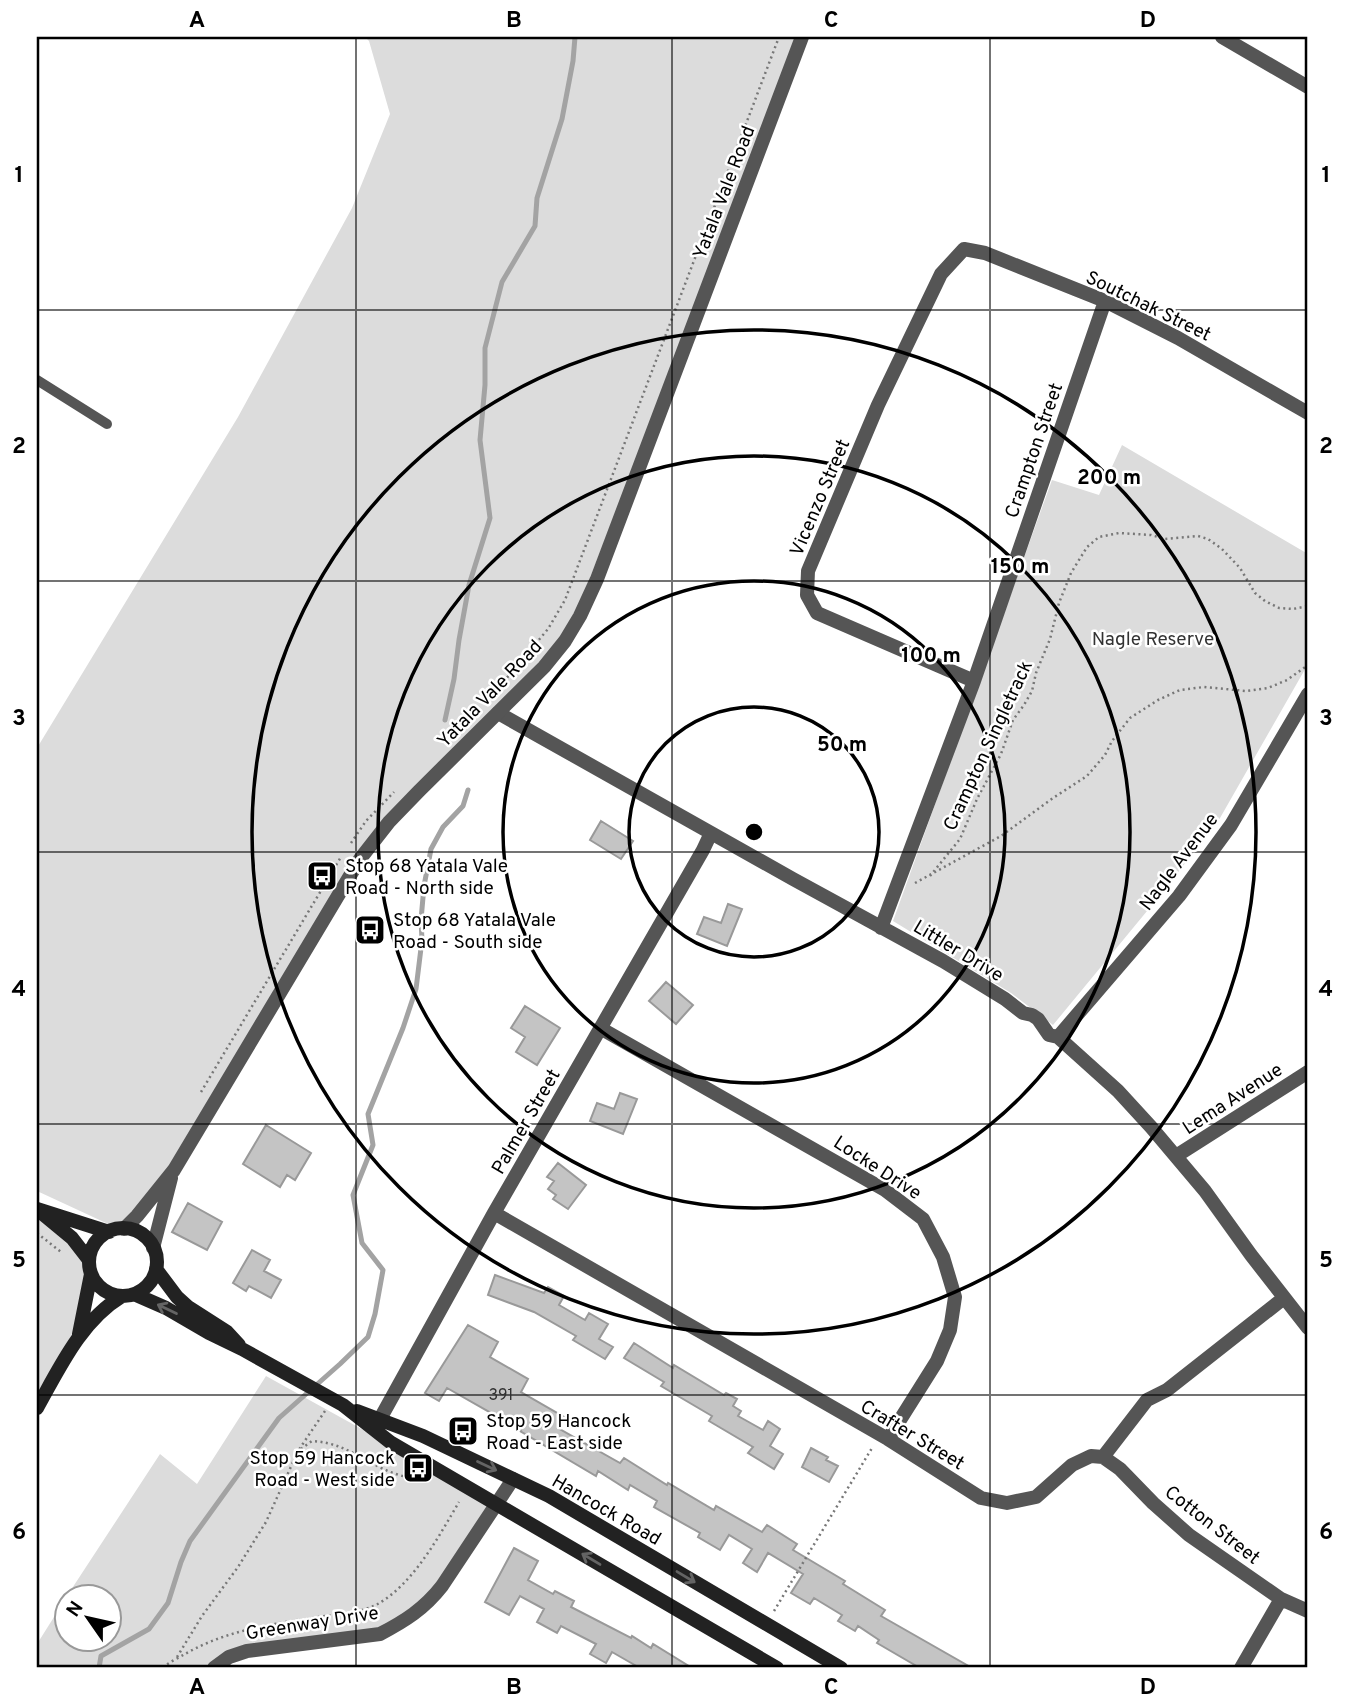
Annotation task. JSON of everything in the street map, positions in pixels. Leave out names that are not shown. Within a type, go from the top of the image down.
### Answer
[{"type":"main road","points":[[37,1209],[108,1232]]},
{"type":"main road","points":[[37,1209],[72,1238],[101,1288],[111,1294],[128,1295]]},
{"type":"main road","points":[[37,1408],[79,1335],[108,1304],[148,1284],[156,1269],[156,1256],[148,1239],[139,1233],[124,1229],[108,1232],[96,1241],[92,1250],[79,1335]]},
{"type":"main road","name":"Hancock Road","points":[[156,1269],[177,1297],[227,1332],[242,1349]]},
{"type":"main road","name":"Hancock Road","points":[[128,1295],[166,1308],[377,1424],[423,1437],[549,1496],[819,1663],[841,1668]]},
{"type":"main road","name":"Hancock Road","points":[[377,1424],[390,1442],[777,1668]]},
{"type":"street","name":"Yatala Vale Road","points":[[124,1229],[174,1171],[360,859],[389,822],[551,658],[580,616],[597,579],[803,37]]},
{"type":"street","points":[[1222,37],[1308,87]]},
{"type":"street","name":"Soutchak Street","points":[[964,249],[985,253],[1105,301],[1178,338],[1308,413]]},
{"type":"street","name":"Vicenzo Street","points":[[964,249],[941,274],[878,405],[808,572],[807,595],[817,613],[974,681]]},
{"type":"street","name":"Crampton Street","points":[[881,928],[974,681],[1105,301]]},
{"type":"street","name":"Nagle Avenue","points":[[1058,1037],[1179,897],[1231,825],[1308,694]]},
{"type":"street","name":"Littler Drive","points":[[498,713],[943,961],[1023,1013],[1038,1019],[1049,1035],[1058,1037],[1118,1091],[1176,1156],[1308,1328]]},
{"type":"street","name":"Palmer Street","points":[[377,1424],[711,833]]},
{"type":"street","name":"Locke Drive","points":[[600,1028],[885,1190],[923,1219],[943,1257],[955,1297],[950,1330],[937,1361],[884,1437]]},
{"type":"street","name":"Lema Avenue","points":[[1176,1156],[1308,1072]]},
{"type":"street","name":"Yatala Vale Road","points":[[153,1248],[174,1171]]},
{"type":"street","name":"Crafter Street","points":[[494,1213],[884,1437],[981,1498],[1007,1503],[1036,1497],[1072,1465],[1091,1456],[1103,1457]]},
{"type":"street","points":[[1103,1457],[1147,1400],[1167,1390],[1284,1298]]},
{"type":"street","name":"Cotton Street","points":[[1103,1457],[1120,1469],[1189,1535],[1281,1599],[1308,1611]]},
{"type":"street","name":"Greenway Drive","points":[[214,1668],[229,1657],[247,1651],[380,1634],[400,1624],[429,1602],[460,1561],[513,1479]]},
{"type":"street","points":[[1241,1668],[1281,1599]]},
{"type":"lane","points":[[37,380],[107,425]]},
{"type":"path","points":[[501,685],[548,629],[565,600],[779,37]]},
{"type":"path","name":"Crampton Singletrack","points":[[930,876],[960,839],[1001,754],[1013,720],[1032,691],[1071,573],[1087,547],[1099,537],[1119,533],[1151,535],[1165,539],[1198,536],[1208,539],[1231,558],[1255,593],[1265,601],[1279,608],[1308,606]]},
{"type":"path","points":[[898,884],[912,884],[930,876],[954,860],[1002,836],[1087,776],[1130,718],[1158,699],[1180,690],[1204,687],[1246,691],[1268,688],[1287,680],[1308,665]]},
{"type":"path","points":[[198,1097],[338,862],[366,821],[394,793]]},
{"type":"path","points":[[37,1233],[69,1258]]},
{"type":"path","points":[[176,1660],[202,1616],[238,1567],[266,1522],[298,1451],[333,1399]]},
{"type":"path","points":[[773,1614],[884,1437]]},
{"type":"path","points":[[298,1451],[312,1441],[321,1441],[343,1447],[397,1476],[413,1478],[426,1463]]},
{"type":"path","points":[[163,1668],[197,1648],[230,1634],[266,1625],[352,1612],[375,1605],[393,1593],[412,1573],[468,1487]]},
{"type":"green space","points":[[365,37],[803,37],[565,641],[389,822],[167,1191],[119,1229],[37,1191],[37,748],[238,417],[352,208],[390,114],[369,41]]},
{"type":"green space","name":"Nagle Reserve","points":[[1122,445],[1308,554],[1308,664],[1220,818],[1053,1025],[1011,993],[893,921],[1052,480],[1099,495]]},
{"type":"green space","points":[[37,1209],[89,1260],[85,1307],[79,1335],[37,1408]]},
{"type":"green space","points":[[266,1376],[497,1504],[460,1561],[400,1624],[247,1651],[216,1668],[37,1668],[37,1644],[52,1620],[52,1652],[122,1652],[122,1582],[76,1582],[160,1454],[197,1484]]},
{"type":"building","points":[[601,821],[633,841],[621,859],[590,840]]},
{"type":"building","points":[[728,904],[742,909],[727,946],[697,934],[704,917],[721,923]]},
{"type":"building","points":[[666,982],[693,1005],[676,1024],[649,1001]]},
{"type":"building","points":[[525,1006],[560,1028],[537,1065],[516,1052],[525,1037],[511,1028]]},
{"type":"building","points":[[620,1093],[637,1099],[623,1134],[590,1121],[597,1103],[614,1109]]},
{"type":"building","points":[[266,1125],[311,1153],[295,1180],[287,1175],[280,1187],[243,1164]]},
{"type":"building","points":[[558,1163],[586,1185],[568,1209],[553,1199],[556,1195],[548,1189],[554,1181],[547,1177]]},
{"type":"building","points":[[188,1203],[222,1222],[207,1250],[172,1232]]},
{"type":"building","points":[[252,1250],[270,1260],[264,1271],[281,1280],[271,1298],[249,1286],[246,1291],[233,1283]]},
{"type":"building","points":[[495,1275],[544,1293],[548,1287],[564,1296],[559,1305],[585,1320],[589,1313],[608,1324],[599,1339],[613,1347],[605,1359],[573,1340],[576,1336],[534,1312],[488,1295]]},
{"type":"building","points":[[468,1325],[498,1342],[490,1357],[528,1379],[521,1392],[564,1417],[558,1428],[620,1463],[624,1458],[714,1510],[716,1506],[762,1532],[767,1525],[797,1544],[793,1550],[845,1581],[843,1584],[885,1610],[881,1616],[972,1668],[920,1668],[877,1643],[879,1640],[858,1626],[855,1631],[838,1621],[842,1615],[814,1598],[810,1604],[791,1593],[803,1574],[768,1553],[757,1572],[743,1563],[752,1549],[729,1535],[720,1550],[698,1537],[700,1533],[654,1507],[657,1501],[630,1485],[628,1490],[598,1471],[596,1476],[447,1388],[439,1401],[425,1393]]},
{"type":"building","points":[[634,1343],[673,1368],[674,1365],[724,1395],[726,1393],[737,1399],[733,1406],[741,1411],[738,1416],[763,1430],[768,1421],[780,1429],[770,1446],[783,1454],[774,1469],[748,1453],[753,1447],[709,1421],[712,1416],[661,1386],[664,1382],[624,1358]]},
{"type":"building","points":[[811,1448],[838,1466],[829,1482],[802,1467]]},
{"type":"building","points":[[514,1548],[538,1561],[528,1580],[553,1594],[555,1591],[574,1601],[571,1607],[651,1648],[653,1644],[692,1668],[640,1668],[612,1652],[606,1663],[590,1654],[596,1644],[561,1626],[557,1633],[537,1622],[544,1609],[520,1596],[509,1615],[485,1602]]},
{"type":"waterway","points":[[445,720],[469,585],[490,518],[480,440],[485,348],[502,282],[535,226],[537,198],[562,119],[575,37]]},
{"type":"waterway","points":[[99,1668],[101,1656],[149,1629],[168,1603],[190,1541],[279,1418],[368,1337],[383,1270],[362,1243],[353,1195],[373,1145],[368,1114],[416,989],[422,940],[424,886],[431,849],[443,827],[463,806],[468,790]]},
{"type":"place","name":"Stop 68 Yatala Vale Road - North side","points":[[322,876]]},
{"type":"place","name":"Stop 68 Yatala Vale Road - South side","points":[[370,930]]},
{"type":"place","name":"Stop 59 Hancock Road - East side","points":[[463,1431]]},
{"type":"place","name":"Stop 59 Hancock Road - West side","points":[[418,1468]]}]
